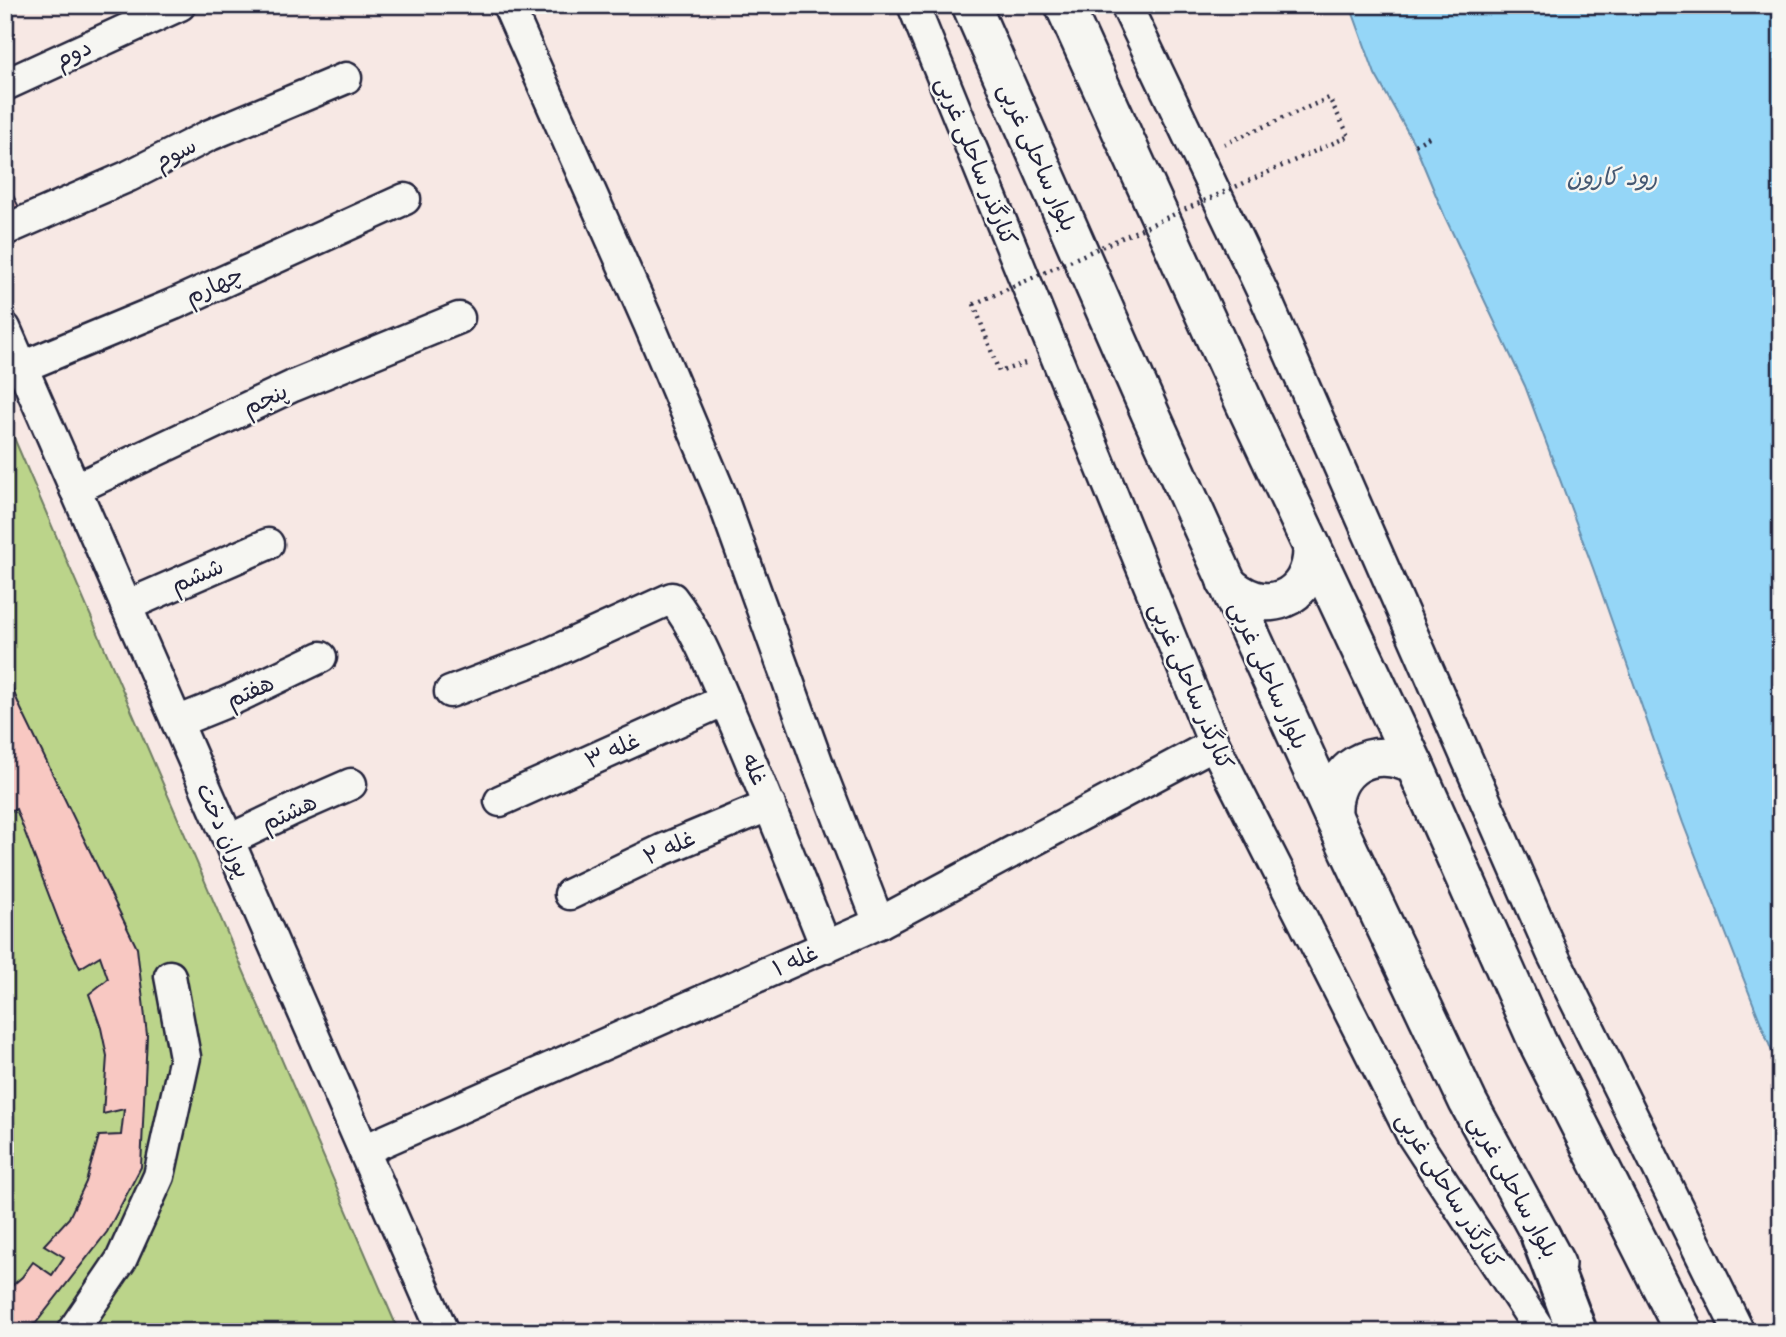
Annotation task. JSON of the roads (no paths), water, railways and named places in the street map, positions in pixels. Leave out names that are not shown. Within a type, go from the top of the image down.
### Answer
[{"type":"highway","points":[[1542,1237],[1577,1332]]},
{"type":"main road","name":"بلوار ساحلی غربی","points":[[971,5],[1226,582],[1333,816],[1468,1102],[1594,1332]]},
{"type":"main road","points":[[1064,5],[1244,402],[1415,766],[1537,1041],[1684,1332]]},
{"type":"main road","points":[[1226,582],[1246,598],[1271,602],[1283,599],[1303,584],[1310,573],[1312,548]]},
{"type":"main road","points":[[1333,816],[1332,804],[1340,781],[1357,764],[1368,758],[1381,756],[1405,760],[1415,766]]},
{"type":"street","name":"دوم","points":[[5,85],[180,5]]},
{"type":"street","points":[[508,5],[649,324],[721,495],[811,745],[879,923]]},
{"type":"street","name":"کنارگذر ساحلی غربی","points":[[913,5],[1214,744],[1412,1135],[1541,1332]]},
{"type":"street","points":[[1126,5],[1265,297],[1552,953],[1739,1332]]},
{"type":"street","name":"سوم","points":[[5,230],[129,176],[210,135],[346,78]]},
{"type":"street","name":"چهارم","points":[[22,367],[174,304],[405,199]]},
{"type":"street","name":"پنجم","points":[[75,489],[293,386],[459,317]]},
{"type":"street","name":"پوران دخت","points":[[5,328],[443,1332]]},
{"type":"street","name":"ششم","points":[[126,606],[268,544]]},
{"type":"street","name":"غله","points":[[450,692],[540,658],[672,598],[690,621],[725,700],[826,947]]},
{"type":"street","name":"هفتم","points":[[177,722],[229,701],[321,657]]},
{"type":"street","name":"غله ۳","points":[[499,801],[725,700]]},
{"type":"street","name":"غله ۱","points":[[364,1150],[879,923],[1214,744]]},
{"type":"street","name":"هشتم","points":[[229,840],[294,808],[351,785]]},
{"type":"street","name":"غله ۲","points":[[570,894],[662,850],[770,805]]},
{"type":"street","points":[[72,1332],[121,1259],[159,1176],[185,1057],[170,976]]},
{"type":"water","name":"رود کارون","points":[[1350,5],[1781,5],[1781,1075],[1683,823],[1525,386],[1445,217],[1415,145],[1375,74]]}]
